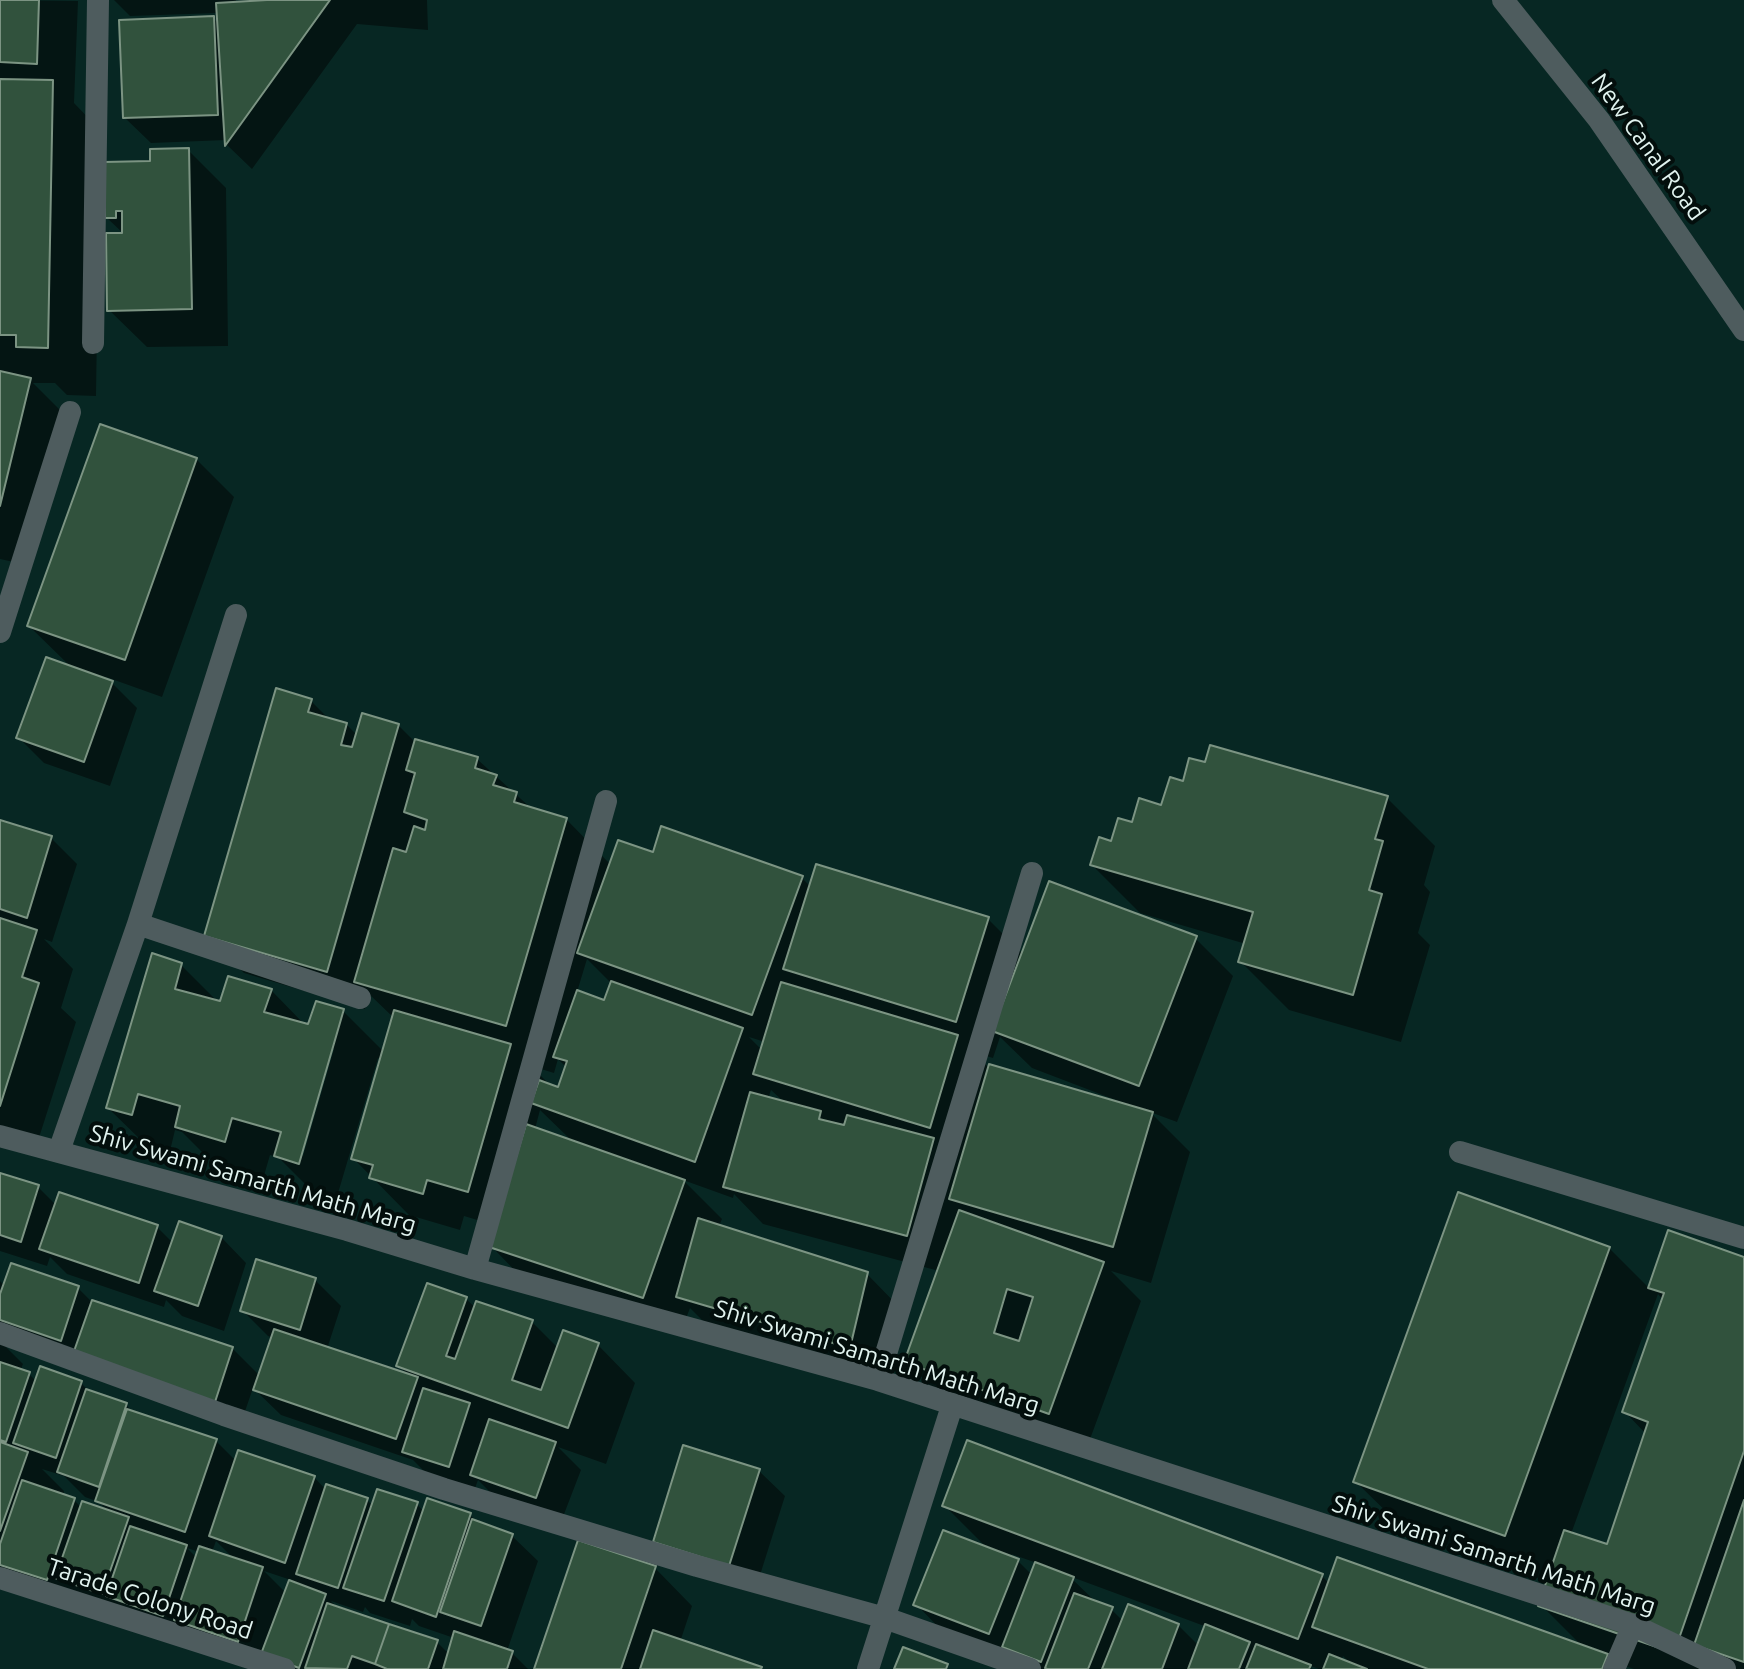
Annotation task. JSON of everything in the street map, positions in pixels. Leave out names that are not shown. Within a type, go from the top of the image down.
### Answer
[{"type":"street","points":[[93,343],[98,0]]},
{"type":"street","name":"New Canal Road","points":[[1503,0],[1599,120],[1744,330]]},
{"type":"street","points":[[0,632],[70,412]]},
{"type":"street","points":[[59,1151],[138,924],[236,615]]},
{"type":"street","points":[[475,1269],[606,801]]},
{"type":"street","points":[[878,1380],[1032,873]]},
{"type":"street","points":[[138,924],[360,998]]},
{"type":"street","name":"Shiv Swami Samarth Math Marg","points":[[0,1136],[878,1380],[1633,1625],[1725,1669]]},
{"type":"street","points":[[1460,1152],[1744,1238]]},
{"type":"street","points":[[0,1333],[224,1415],[444,1489],[697,1566],[885,1618],[1030,1669]]},
{"type":"street","points":[[868,1669],[952,1406]]},
{"type":"street","name":"Tarade Colony Road","points":[[0,1578],[284,1669]]},
{"type":"street","points":[[1614,1669],[1633,1625]]},
{"type":"building","points":[[0,0],[39,0],[37,64],[0,62]]},
{"type":"building","points":[[330,0],[225,146],[216,3]]},
{"type":"building","points":[[214,16],[218,115],[123,118],[119,20]]},
{"type":"building","points":[[0,79],[53,80],[48,348],[16,347],[16,335],[0,335]]},
{"type":"building","points":[[189,148],[192,309],[107,311],[106,233],[122,233],[122,211],[116,211],[116,218],[105,218],[104,162],[150,161],[150,149]]},
{"type":"building","points":[[0,371],[31,378],[0,506]]},
{"type":"building","points":[[100,424],[197,458],[125,660],[27,626]]},
{"type":"building","points":[[46,657],[113,681],[84,762],[16,738]]},
{"type":"building","points":[[276,688],[312,699],[308,712],[347,723],[341,745],[352,747],[362,713],[399,724],[327,972],[204,936]]},
{"type":"building","points":[[415,739],[478,757],[475,768],[497,775],[493,785],[517,792],[514,802],[567,818],[506,1026],[354,982],[393,848],[406,852],[414,826],[425,830],[427,820],[404,812],[415,773],[406,770]]},
{"type":"building","points":[[1210,745],[1388,796],[1375,839],[1383,841],[1369,890],[1382,894],[1353,995],[1238,962],[1253,912],[1090,865],[1099,837],[1111,841],[1118,818],[1132,822],[1139,798],[1161,805],[1170,777],[1183,781],[1189,758],[1205,762]]},
{"type":"building","points":[[0,820],[52,836],[27,918],[0,909]]},
{"type":"building","points":[[661,826],[803,876],[752,1015],[577,953],[618,840],[653,852]]},
{"type":"building","points":[[816,864],[989,917],[956,1022],[783,969]]},
{"type":"building","points":[[1049,881],[1197,936],[1139,1086],[992,1031]]},
{"type":"building","points":[[0,918],[37,930],[22,977],[39,983],[0,1106]]},
{"type":"building","points":[[152,953],[182,963],[175,989],[220,1001],[228,976],[272,989],[264,1012],[308,1024],[316,1001],[344,1009],[299,1164],[274,1156],[281,1132],[232,1118],[225,1142],[175,1127],[180,1106],[138,1094],[132,1115],[106,1108]]},
{"type":"building","points":[[611,981],[743,1028],[695,1162],[531,1103],[539,1080],[558,1087],[567,1061],[553,1057],[577,990],[604,1000]]},
{"type":"building","points":[[781,982],[958,1035],[930,1128],[753,1074]]},
{"type":"building","points":[[394,1010],[511,1044],[468,1192],[427,1180],[423,1194],[369,1178],[373,1165],[351,1159]]},
{"type":"building","points":[[989,1064],[1153,1112],[1113,1247],[949,1199]]},
{"type":"building","points":[[750,1092],[821,1111],[819,1119],[844,1125],[847,1115],[934,1138],[907,1236],[723,1187]]},
{"type":"building","points":[[526,1124],[685,1180],[643,1298],[489,1247]]},
{"type":"building","points":[[0,1173],[39,1185],[21,1242],[0,1235]]},
{"type":"building","points":[[59,1192],[158,1225],[139,1283],[39,1249]]},
{"type":"building","points":[[1458,1192],[1610,1247],[1505,1536],[1353,1482]]},
{"type":"building","points":[[959,1210],[1104,1262],[1049,1414],[904,1362]],"holes":[[[1007,1289],[1033,1297],[1019,1341],[994,1333]]]},
{"type":"building","points":[[698,1218],[868,1272],[850,1348],[676,1297]]},
{"type":"building","points":[[179,1221],[222,1236],[198,1306],[154,1291]]},
{"type":"building","points":[[1668,1230],[1744,1257],[1744,1451],[1674,1653],[1538,1606],[1564,1530],[1607,1544],[1648,1422],[1622,1412],[1664,1293],[1648,1288]]},
{"type":"building","points":[[256,1259],[316,1278],[300,1330],[240,1311]]},
{"type":"building","points":[[11,1263],[79,1286],[61,1341],[0,1320],[0,1294]]},
{"type":"building","points":[[427,1283],[467,1297],[446,1356],[455,1359],[476,1301],[533,1320],[512,1380],[541,1390],[563,1330],[599,1343],[568,1428],[396,1366]]},
{"type":"building","points":[[92,1300],[233,1347],[215,1402],[73,1354]]},
{"type":"building","points":[[274,1329],[418,1377],[396,1439],[253,1390]]},
{"type":"building","points":[[0,1362],[30,1372],[6,1442],[0,1440]]},
{"type":"building","points":[[40,1366],[82,1381],[56,1458],[13,1443]]},
{"type":"building","points":[[423,1388],[470,1403],[449,1467],[402,1452]]},
{"type":"building","points":[[86,1389],[127,1403],[99,1487],[57,1472]]},
{"type":"building","points":[[127,1409],[217,1439],[185,1532],[95,1501]]},
{"type":"building","points":[[489,1419],[556,1442],[536,1498],[470,1475]]},
{"type":"building","points":[[967,1440],[1323,1574],[1298,1639],[942,1506]]},
{"type":"building","points":[[0,1442],[28,1452],[0,1531]]},
{"type":"building","points":[[683,1445],[760,1469],[729,1566],[653,1542]]},
{"type":"building","points":[[238,1450],[315,1476],[285,1563],[209,1536]]},
{"type":"building","points":[[22,1480],[75,1498],[47,1580],[0,1565],[0,1544]]},
{"type":"building","points":[[326,1484],[368,1498],[338,1588],[296,1574]]},
{"type":"building","points":[[377,1489],[418,1502],[384,1601],[343,1588]]},
{"type":"building","points":[[427,1498],[471,1513],[436,1617],[392,1601]]},
{"type":"building","points":[[1744,1500],[1744,1662],[1694,1645]]},
{"type":"building","points":[[82,1501],[129,1517],[102,1594],[55,1578]]},
{"type":"building","points":[[472,1519],[513,1534],[481,1626],[440,1612]]},
{"type":"building","points":[[130,1526],[187,1545],[163,1616],[106,1596]]},
{"type":"building","points":[[943,1530],[1019,1559],[989,1634],[913,1605]]},
{"type":"building","points":[[578,1540],[656,1566],[621,1669],[534,1669]]},
{"type":"building","points":[[199,1546],[263,1567],[238,1642],[174,1620]]},
{"type":"building","points":[[1337,1557],[1608,1654],[1602,1669],[1428,1669],[1312,1627]]},
{"type":"building","points":[[1035,1562],[1074,1577],[1041,1662],[1002,1647]]},
{"type":"building","points":[[289,1580],[326,1594],[299,1668],[261,1654]]},
{"type":"building","points":[[1074,1593],[1113,1607],[1088,1669],[1047,1669],[1045,1668]]},
{"type":"building","points":[[327,1603],[389,1624],[375,1664],[352,1656],[347,1669],[305,1668]]},
{"type":"building","points":[[1128,1604],[1179,1624],[1162,1669],[1102,1669]]},
{"type":"building","points":[[389,1624],[438,1640],[428,1669],[387,1669],[375,1664]]},
{"type":"building","points":[[1205,1624],[1250,1642],[1239,1669],[1188,1669]]},
{"type":"building","points":[[653,1630],[762,1667],[640,1669]]},
{"type":"building","points":[[454,1631],[513,1651],[507,1669],[443,1669]]},
{"type":"building","points":[[1256,1644],[1311,1665],[1309,1669],[1246,1669]]},
{"type":"building","points":[[903,1647],[948,1664],[946,1669],[894,1669]]},
{"type":"building","points":[[1329,1654],[1367,1669],[1323,1669]]}]
